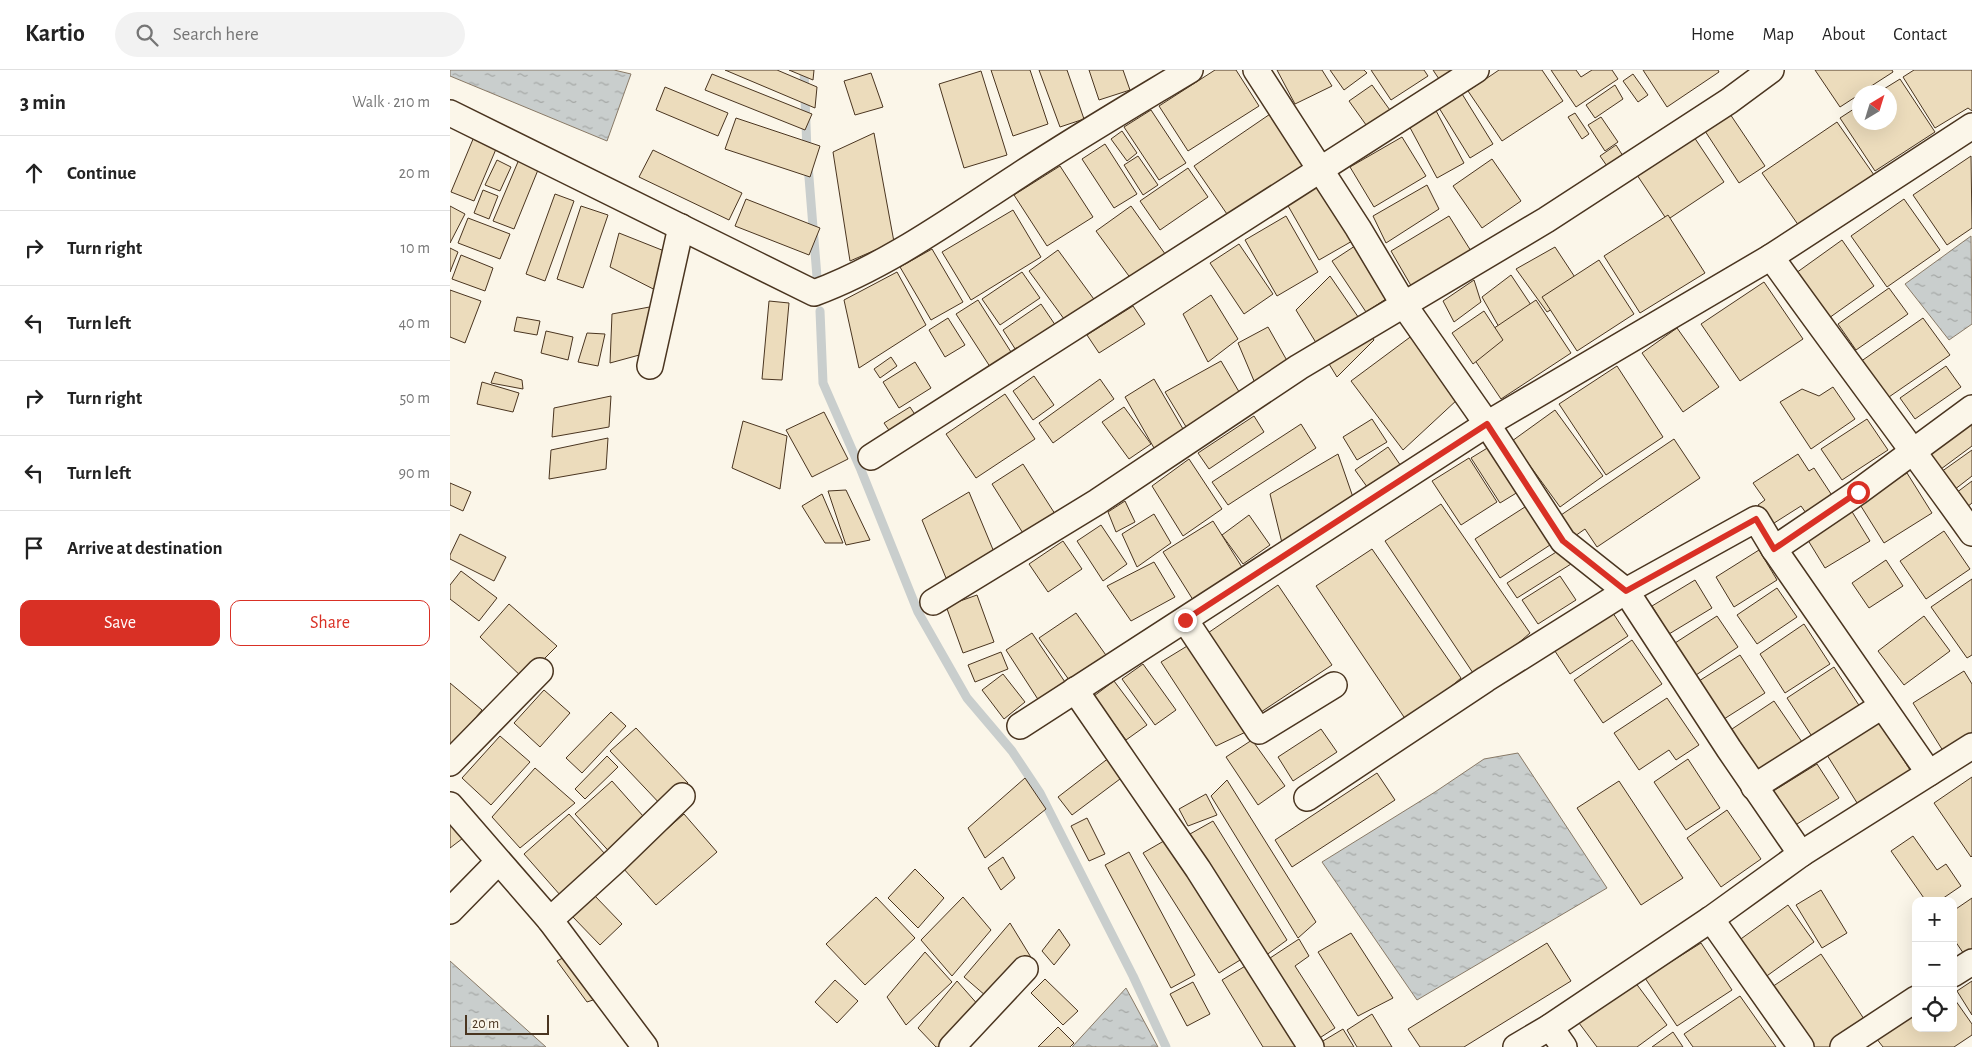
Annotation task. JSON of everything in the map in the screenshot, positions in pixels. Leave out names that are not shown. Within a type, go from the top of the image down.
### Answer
[{"type":"street","points":[[450,113],[814,293],[832,286],[915,243],[1070,142],[1190,70]]},
{"type":"street","points":[[1256,70],[1320,168],[1404,305],[1487,424],[1563,541],[1626,591],[1754,788],[1801,854]]},
{"type":"street","points":[[871,457],[1320,168],[1476,70]]},
{"type":"street","points":[[933,602],[1097,502],[1299,367],[1546,220],[1729,101],[1771,70]]},
{"type":"street","points":[[1020,726],[1487,424],[1771,257],[1972,126]]},
{"type":"street","points":[[650,366],[681,227]]},
{"type":"street","points":[[1771,257],[1972,533]]},
{"type":"street","points":[[1774,549],[1858,492],[1972,408]]},
{"type":"street","points":[[1307,798],[1486,678],[1626,591],[1756,519],[1774,549],[1929,773]]},
{"type":"street","points":[[1185,620],[1259,731],[1334,685]]},
{"type":"street","points":[[450,763],[540,671]]},
{"type":"street","points":[[1076,690],[1198,869],[1311,1047]]},
{"type":"street","points":[[1754,788],[1882,706]]},
{"type":"street","points":[[1516,1047],[1550,1027],[1711,919],[1801,854],[1972,746]]},
{"type":"street","points":[[550,920],[682,796]]},
{"type":"street","points":[[450,805],[550,920],[646,1047]]},
{"type":"street","points":[[450,911],[498,862]]},
{"type":"street","points":[[1711,919],[1801,1047]]},
{"type":"street","points":[[1957,971],[1972,962]]},
{"type":"street","points":[[952,1047],[1026,969]]},
{"type":"street","points":[[1843,1047],[1912,1002]]},
{"type":"street","points":[[1550,1027],[1564,1047]]},
{"type":"water","points":[[450,70],[614,70],[631,74],[607,141],[450,76]]},
{"type":"water","points":[[1971,236],[1972,324],[1949,340],[1905,284]]},
{"type":"water","points":[[1518,753],[1607,888],[1417,1000],[1322,862],[1435,792],[1484,759]]},
{"type":"water","points":[[450,961],[546,1047],[450,1047]]},
{"type":"water","points":[[1126,988],[1158,1047],[1072,1047]]},
{"type":"building","points":[[725,70],[777,70],[817,87],[815,108]]},
{"type":"building","points":[[789,70],[814,70],[813,80]]},
{"type":"building","points":[[991,70],[1030,70],[1048,124],[1013,136]]},
{"type":"building","points":[[1039,70],[1067,70],[1084,119],[1060,127]]},
{"type":"building","points":[[1089,70],[1123,70],[1130,90],[1099,100]]},
{"type":"building","points":[[1215,70],[1236,70],[1259,106],[1188,151],[1159,106]]},
{"type":"building","points":[[1277,70],[1322,70],[1332,86],[1295,104]]},
{"type":"building","points":[[1330,70],[1364,70],[1367,73],[1344,90]]},
{"type":"building","points":[[1371,70],[1424,70],[1428,76],[1391,100]]},
{"type":"building","points":[[1433,70],[1468,70],[1443,85]]},
{"type":"building","points":[[1499,70],[1542,70],[1563,101],[1502,141],[1468,91]]},
{"type":"building","points":[[1551,70],[1576,70],[1581,77],[1592,70],[1612,70],[1618,79],[1576,107]]},
{"type":"building","points":[[1643,70],[1718,70],[1719,72],[1667,107]]},
{"type":"building","points":[[1815,70],[1892,70],[1893,72],[1873,85],[1852,85],[1852,99],[1840,107]]},
{"type":"building","points":[[1914,70],[1972,70],[1972,111],[1968,108],[1935,128],[1903,77]]},
{"type":"building","points":[[981,71],[1007,155],[964,168],[939,84]]},
{"type":"building","points":[[871,73],[883,107],[855,115],[844,81]]},
{"type":"building","points":[[712,74],[812,114],[805,130],[705,90]]},
{"type":"building","points":[[1633,74],[1648,95],[1638,102],[1623,81]]},
{"type":"building","points":[[1900,79],[1935,132],[1875,171],[1840,118],[1852,110],[1852,130],[1897,130],[1897,85],[1890,85]]},
{"type":"building","points":[[1372,85],[1392,113],[1369,129],[1349,101]]},
{"type":"building","points":[[1615,85],[1623,99],[1595,118],[1586,105]]},
{"type":"building","points":[[665,87],[728,113],[718,136],[656,110]]},
{"type":"building","points":[[1459,89],[1493,144],[1470,158],[1436,103]]},
{"type":"building","points":[[1434,107],[1464,163],[1437,178],[1407,122]]},
{"type":"building","points":[[1151,110],[1186,163],[1159,180],[1124,127]]},
{"type":"building","points":[[1276,110],[1311,160],[1229,217],[1194,166]]},
{"type":"building","points":[[1575,113],[1589,134],[1582,139],[1568,117]]},
{"type":"building","points":[[1730,114],[1765,166],[1739,183],[1705,131]]},
{"type":"building","points":[[1601,117],[1618,142],[1605,151],[1588,125]]},
{"type":"building","points":[[736,118],[820,146],[810,177],[725,149]]},
{"type":"building","points":[[1837,122],[1874,175],[1799,226],[1762,173]]},
{"type":"building","points":[[1122,131],[1137,153],[1127,161],[1111,139]]},
{"type":"building","points":[[476,132],[499,142],[474,201],[451,192]]},
{"type":"building","points":[[874,133],[894,242],[850,261],[833,152]]},
{"type":"building","points":[[1692,134],[1724,182],[1667,220],[1635,172]]},
{"type":"building","points":[[1402,137],[1426,176],[1374,207],[1350,167]]},
{"type":"building","points":[[1105,144],[1137,194],[1114,208],[1082,159]]},
{"type":"building","points":[[1616,145],[1623,156],[1607,166],[1600,156]]},
{"type":"building","points":[[653,150],[742,193],[729,220],[639,177]]},
{"type":"building","points":[[1138,156],[1158,185],[1143,195],[1124,165]]},
{"type":"building","points":[[1971,156],[1972,228],[1947,245],[1913,195]]},
{"type":"building","points":[[520,157],[540,165],[514,229],[493,221]]},
{"type":"building","points":[[1492,159],[1521,201],[1482,228],[1453,186]]},
{"type":"building","points":[[497,160],[511,167],[500,191],[485,185]]},
{"type":"building","points":[[1060,166],[1093,217],[1047,246],[1014,195]]},
{"type":"building","points":[[1188,168],[1208,197],[1160,230],[1140,201]]},
{"type":"building","points":[[1328,180],[1361,236],[1319,260],[1287,204]]},
{"type":"building","points":[[1427,185],[1439,209],[1386,243],[1373,216]]},
{"type":"building","points":[[483,190],[498,196],[489,219],[474,213]]},
{"type":"building","points":[[555,194],[574,201],[545,281],[526,274]]},
{"type":"building","points":[[746,199],[820,228],[809,255],[735,226]]},
{"type":"building","points":[[1904,199],[1940,250],[1887,287],[1851,236]]},
{"type":"building","points":[[450,206],[465,214],[450,243]]},
{"type":"building","points":[[581,206],[608,215],[583,288],[557,279]]},
{"type":"building","points":[[1131,206],[1168,258],[1134,283],[1096,231]]},
{"type":"building","points":[[1013,210],[1041,257],[971,300],[942,252]]},
{"type":"building","points":[[1668,215],[1705,273],[1640,313],[1604,256]]},
{"type":"building","points":[[1286,216],[1318,272],[1277,296],[1245,240]]},
{"type":"building","points":[[1449,216],[1476,259],[1417,296],[1391,251]]},
{"type":"building","points":[[468,218],[510,234],[500,259],[458,243]]},
{"type":"building","points":[[619,233],[687,260],[673,299],[610,267]]},
{"type":"building","points":[[1842,240],[1874,286],[1829,318],[1796,273]]},
{"type":"building","points":[[1361,242],[1395,293],[1366,312],[1332,261]]},
{"type":"building","points":[[1239,244],[1273,294],[1244,314],[1210,263]]},
{"type":"building","points":[[1555,247],[1584,291],[1547,312],[1516,269]]},
{"type":"building","points":[[450,248],[458,252],[450,272]]},
{"type":"building","points":[[932,249],[963,302],[931,320],[900,267]]},
{"type":"building","points":[[1058,250],[1096,302],[1067,323],[1029,271]]},
{"type":"building","points":[[461,255],[493,268],[485,291],[452,279]]},
{"type":"building","points":[[1599,260],[1634,314],[1577,351],[1542,297]]},
{"type":"building","points":[[897,272],[926,325],[859,368],[844,300]]},
{"type":"building","points":[[1022,272],[1040,298],[1000,325],[982,299]]},
{"type":"building","points":[[1511,275],[1541,320],[1508,343],[1482,297]]},
{"type":"building","points":[[1330,276],[1374,340],[1337,377],[1296,310]]},
{"type":"building","points":[[1474,280],[1481,302],[1454,322],[1443,301]]},
{"type":"building","points":[[1764,282],[1803,339],[1740,381],[1701,324]]},
{"type":"building","points":[[1889,288],[1908,314],[1856,350],[1838,324]]},
{"type":"building","points":[[450,290],[481,301],[465,343],[450,337]]},
{"type":"building","points":[[1211,295],[1238,339],[1208,362],[1183,314]]},
{"type":"building","points":[[978,300],[1018,363],[996,376],[956,314]]},
{"type":"building","points":[[1536,300],[1571,353],[1501,399],[1466,347]]},
{"type":"building","points":[[769,301],[789,303],[782,380],[762,379]]},
{"type":"building","points":[[671,303],[665,348],[610,363],[612,314]]},
{"type":"building","points":[[1041,304],[1060,332],[1021,358],[1003,330]]},
{"type":"building","points":[[1133,306],[1145,324],[1099,353],[1087,335]]},
{"type":"building","points":[[1484,311],[1503,340],[1473,364],[1452,333]]},
{"type":"building","points":[[517,317],[540,321],[537,335],[514,331]]},
{"type":"building","points":[[948,318],[965,345],[945,357],[929,330]]},
{"type":"building","points":[[1923,318],[1950,355],[1886,399],[1860,362]]},
{"type":"building","points":[[1268,327],[1294,373],[1260,395],[1238,343]]},
{"type":"building","points":[[1677,328],[1719,387],[1683,412],[1642,353]]},
{"type":"building","points":[[546,331],[573,337],[568,360],[541,353]]},
{"type":"building","points":[[1417,332],[1458,399],[1403,450],[1351,381]]},
{"type":"building","points":[[587,333],[605,334],[598,366],[578,362]]},
{"type":"building","points":[[891,357],[897,366],[880,378],[874,369]]},
{"type":"building","points":[[1221,361],[1245,402],[1191,435],[1165,392]]},
{"type":"building","points":[[915,362],[931,388],[899,408],[883,382]]},
{"type":"building","points":[[1617,366],[1663,437],[1606,475],[1559,404]]},
{"type":"building","points":[[1946,366],[1961,387],[1915,419],[1900,398]]},
{"type":"building","points":[[495,372],[522,380],[523,389],[491,383]]},
{"type":"building","points":[[1034,376],[1054,405],[1033,420],[1013,391]]},
{"type":"building","points":[[1100,379],[1114,399],[1053,443],[1039,423]]},
{"type":"building","points":[[1154,379],[1190,441],[1162,462],[1125,397]]},
{"type":"building","points":[[482,382],[519,393],[513,412],[477,404]]},
{"type":"building","points":[[1833,387],[1855,419],[1811,449],[1780,402],[1802,389],[1819,396]]},
{"type":"building","points":[[1005,394],[1035,439],[976,478],[946,434]]},
{"type":"building","points":[[611,396],[609,427],[552,437],[554,408]]},
{"type":"building","points":[[910,407],[920,422],[895,439],[884,423]]},
{"type":"building","points":[[1124,407],[1151,444],[1129,459],[1102,422]]},
{"type":"building","points":[[1555,410],[1603,476],[1560,507],[1512,441]]},
{"type":"building","points":[[824,412],[848,459],[812,477],[786,430]]},
{"type":"building","points":[[1254,416],[1264,432],[1209,469],[1198,453]]},
{"type":"building","points":[[1372,419],[1387,442],[1357,460],[1343,437]]},
{"type":"building","points":[[1867,419],[1888,450],[1842,480],[1821,449]]},
{"type":"building","points":[[743,421],[787,436],[780,489],[732,468]]},
{"type":"building","points":[[1972,422],[1972,446],[1941,469],[1927,451]]},
{"type":"building","points":[[1301,424],[1316,448],[1228,505],[1212,482]]},
{"type":"building","points":[[608,438],[606,469],[549,479],[551,450]]},
{"type":"building","points":[[1674,439],[1700,478],[1597,547],[1585,529],[1575,536],[1561,515]]},
{"type":"building","points":[[1388,447],[1403,469],[1370,491],[1355,470]]},
{"type":"building","points":[[1489,447],[1518,492],[1500,503],[1471,458]]},
{"type":"building","points":[[1972,450],[1972,476],[1954,490],[1941,472]]},
{"type":"building","points":[[1338,454],[1355,503],[1283,547],[1270,494]]},
{"type":"building","points":[[1798,454],[1809,471],[1814,468],[1837,503],[1811,520],[1801,506],[1771,525],[1758,505],[1765,500],[1753,483]]},
{"type":"building","points":[[1469,458],[1497,502],[1461,525],[1432,481]]},
{"type":"building","points":[[1189,459],[1222,509],[1183,536],[1152,486]]},
{"type":"building","points":[[1023,464],[1057,517],[1026,538],[992,484]]},
{"type":"building","points":[[1907,473],[1932,513],[1884,543],[1859,503]]},
{"type":"building","points":[[1972,481],[1972,503],[1967,507],[1956,493]]},
{"type":"building","points":[[450,483],[471,492],[463,511],[450,505]]},
{"type":"building","points":[[846,490],[870,540],[846,545],[828,491]]},
{"type":"building","points":[[969,492],[994,552],[946,578],[922,520]]},
{"type":"building","points":[[822,494],[843,543],[825,543],[802,506]]},
{"type":"building","points":[[1125,501],[1135,522],[1116,532],[1108,512]]},
{"type":"building","points":[[1441,504],[1530,633],[1477,679],[1385,541]]},
{"type":"building","points":[[1528,505],[1553,543],[1500,578],[1475,539]]},
{"type":"building","points":[[1851,510],[1870,541],[1825,568],[1806,537]]},
{"type":"building","points":[[1154,514],[1171,543],[1137,567],[1122,534]]},
{"type":"building","points":[[1249,515],[1270,545],[1243,564],[1222,535]]},
{"type":"building","points":[[1213,521],[1245,572],[1195,603],[1163,552]]},
{"type":"building","points":[[1101,525],[1127,564],[1103,581],[1077,541]]},
{"type":"building","points":[[1944,531],[1970,569],[1926,599],[1900,561]]},
{"type":"building","points":[[460,534],[506,557],[494,581],[450,559]]},
{"type":"building","points":[[1063,541],[1082,569],[1048,592],[1029,564]]},
{"type":"building","points":[[1372,549],[1461,678],[1408,723],[1316,586]]},
{"type":"building","points":[[1561,549],[1571,564],[1517,598],[1507,583]]},
{"type":"building","points":[[1759,550],[1777,580],[1734,607],[1716,577]]},
{"type":"building","points":[[1886,560],[1903,586],[1869,608],[1852,583]]},
{"type":"building","points":[[1154,562],[1175,597],[1131,621],[1107,586]]},
{"type":"building","points":[[461,571],[497,598],[479,621],[450,599],[450,585]]},
{"type":"building","points":[[1560,576],[1576,600],[1538,624],[1522,600]]},
{"type":"building","points":[[1972,579],[1972,655],[1967,658],[1931,607]]},
{"type":"building","points":[[1695,580],[1712,608],[1669,634],[1652,606]]},
{"type":"building","points":[[1278,585],[1332,665],[1258,714],[1205,635]]},
{"type":"building","points":[[1777,588],[1797,617],[1757,644],[1737,615]]},
{"type":"building","points":[[977,595],[994,642],[963,653],[946,606]]},
{"type":"building","points":[[509,604],[557,646],[524,679],[480,637]]},
{"type":"building","points":[[1607,604],[1628,636],[1570,674],[1549,642]]},
{"type":"building","points":[[1076,613],[1108,658],[1072,684],[1039,638]]},
{"type":"building","points":[[1717,616],[1738,647],[1696,675],[1675,643]]},
{"type":"building","points":[[1924,616],[1950,651],[1904,685],[1878,651]]},
{"type":"building","points":[[1804,624],[1830,664],[1785,693],[1760,654]]},
{"type":"building","points":[[1032,633],[1067,685],[1041,704],[1006,650]]},
{"type":"building","points":[[1197,640],[1250,730],[1216,746],[1161,662]]},
{"type":"building","points":[[1632,640],[1662,684],[1603,723],[1574,680]]},
{"type":"building","points":[[1001,652],[1008,669],[975,682],[968,665]]},
{"type":"building","points":[[1740,655],[1765,693],[1724,719],[1699,681]]},
{"type":"building","points":[[1143,664],[1176,710],[1155,725],[1122,679]]},
{"type":"building","points":[[1834,667],[1862,710],[1815,741],[1787,698]]},
{"type":"building","points":[[1964,671],[1972,684],[1972,737],[1945,754],[1913,703]]},
{"type":"building","points":[[1003,674],[1025,702],[1004,719],[982,690]]},
{"type":"building","points":[[1114,681],[1147,725],[1126,740],[1094,696]]},
{"type":"building","points":[[450,683],[482,710],[450,748]]},
{"type":"building","points":[[544,690],[570,713],[540,747],[514,723]]},
{"type":"building","points":[[1667,698],[1699,745],[1676,760],[1669,750],[1639,770],[1614,733]]},
{"type":"building","points":[[1774,701],[1802,742],[1757,772],[1729,731]]},
{"type":"building","points":[[611,712],[626,726],[582,773],[566,758]]},
{"type":"building","points":[[1879,722],[1912,773],[1859,806],[1827,755]]},
{"type":"building","points":[[636,728],[688,783],[663,807],[610,751]]},
{"type":"building","points":[[1321,729],[1337,752],[1293,781],[1278,757]]},
{"type":"building","points":[[500,736],[530,762],[491,805],[462,778]]},
{"type":"building","points":[[1252,740],[1285,786],[1258,805],[1226,757]]},
{"type":"building","points":[[1114,754],[1128,773],[1072,815],[1058,797]]},
{"type":"building","points":[[607,756],[618,767],[585,799],[575,789]]},
{"type":"building","points":[[1688,759],[1720,808],[1686,830],[1654,782]]},
{"type":"building","points":[[1817,764],[1839,798],[1789,829],[1767,795]]},
{"type":"building","points":[[535,768],[575,803],[520,848],[492,817]]},
{"type":"building","points":[[1377,773],[1395,800],[1292,867],[1275,840]]},
{"type":"building","points":[[1972,777],[1972,856],[1971,857],[1934,803]]},
{"type":"building","points":[[1025,778],[1046,809],[985,858],[968,828]]},
{"type":"building","points":[[1227,780],[1316,922],[1298,938],[1211,796]]},
{"type":"building","points":[[612,781],[651,825],[615,858],[575,814]]},
{"type":"building","points":[[1619,781],[1683,878],[1641,905],[1577,808]]},
{"type":"building","points":[[1206,794],[1217,815],[1188,826],[1179,809]]},
{"type":"building","points":[[450,805],[475,829],[450,848]]},
{"type":"building","points":[[1727,810],[1761,859],[1721,887],[1687,838]]},
{"type":"building","points":[[569,814],[614,864],[568,904],[524,854]]},
{"type":"building","points":[[684,814],[717,852],[656,905],[623,868]]},
{"type":"building","points":[[1087,818],[1105,854],[1089,861],[1071,826]]},
{"type":"building","points":[[1213,821],[1287,940],[1265,956],[1190,834]]},
{"type":"building","points":[[1913,836],[1937,870],[1946,864],[1961,886],[1945,897],[1923,897],[1891,851]]},
{"type":"building","points":[[1169,838],[1245,957],[1219,973],[1143,853]]},
{"type":"building","points":[[1129,852],[1195,975],[1171,988],[1105,865]]},
{"type":"building","points":[[1003,857],[1015,878],[1001,890],[988,868]]},
{"type":"building","points":[[915,869],[944,898],[918,928],[888,898]]},
{"type":"building","points":[[1821,890],[1847,933],[1822,948],[1796,905]]},
{"type":"building","points":[[594,895],[622,924],[600,945],[572,916]]},
{"type":"building","points":[[876,897],[915,938],[865,985],[826,944]]},
{"type":"building","points":[[963,897],[991,930],[952,976],[921,940]]},
{"type":"building","points":[[1972,898],[1972,957],[1968,960],[1957,944],[1957,908]]},
{"type":"building","points":[[1788,905],[1814,942],[1764,978],[1738,941]]},
{"type":"building","points":[[1010,923],[1032,959],[993,1002],[964,977]]},
{"type":"building","points":[[1059,929],[1070,945],[1054,965],[1042,951]]},
{"type":"building","points":[[1351,933],[1393,998],[1358,1016],[1318,952]]},
{"type":"building","points":[[1299,939],[1309,956],[1295,966],[1335,1028],[1315,1041],[1264,962]]},
{"type":"building","points":[[1547,943],[1571,981],[1464,1047],[1420,1047],[1408,1029]]},
{"type":"building","points":[[1701,943],[1732,990],[1677,1026],[1645,978]]},
{"type":"building","points":[[574,952],[602,997],[587,1002],[557,961]]},
{"type":"building","points":[[925,952],[952,982],[906,1025],[887,997]]},
{"type":"building","points":[[1821,954],[1868,1025],[1835,1047],[1812,1047],[1772,987]]},
{"type":"building","points":[[1252,962],[1304,1047],[1263,1047],[1222,980]]},
{"type":"building","points":[[1045,979],[1078,1011],[1063,1025],[1031,993]]},
{"type":"building","points":[[835,980],[858,1001],[837,1023],[815,1002]]},
{"type":"building","points":[[957,981],[988,1016],[963,1047],[936,1047],[918,1028]]},
{"type":"building","points":[[1972,981],[1972,1015],[1957,991]]},
{"type":"building","points":[[1193,982],[1210,1014],[1187,1026],[1170,994]]},
{"type":"building","points":[[1635,982],[1667,1025],[1637,1047],[1597,1047],[1579,1023]]},
{"type":"building","points":[[1740,996],[1776,1047],[1693,1047],[1684,1034]]},
{"type":"building","points":[[1957,1003],[1972,1024],[1972,1035],[1954,1047],[1883,1047],[1873,1034],[1912,1007],[1912,1032],[1957,1032]]},
{"type":"building","points":[[1372,1014],[1392,1047],[1357,1047],[1347,1030]]},
{"type":"building","points":[[1058,1027],[1074,1043],[1070,1047],[1038,1047]]},
{"type":"building","points":[[1343,1029],[1354,1047],[1320,1047],[1318,1044]]},
{"type":"building","points":[[1673,1032],[1683,1047],[1652,1047]]},
{"type":"waterway","points":[[804,70],[807,152]]},
{"type":"waterway","points":[[808,165],[817,277]]},
{"type":"waterway","points":[[820,311],[823,383],[861,470],[918,612],[967,698],[1012,751],[1040,793],[1133,976],[1166,1047]]},
{"type":"route","points":[[1185,620],[1487,424],[1563,541],[1626,591],[1756,519],[1774,549],[1858,492]]}]
